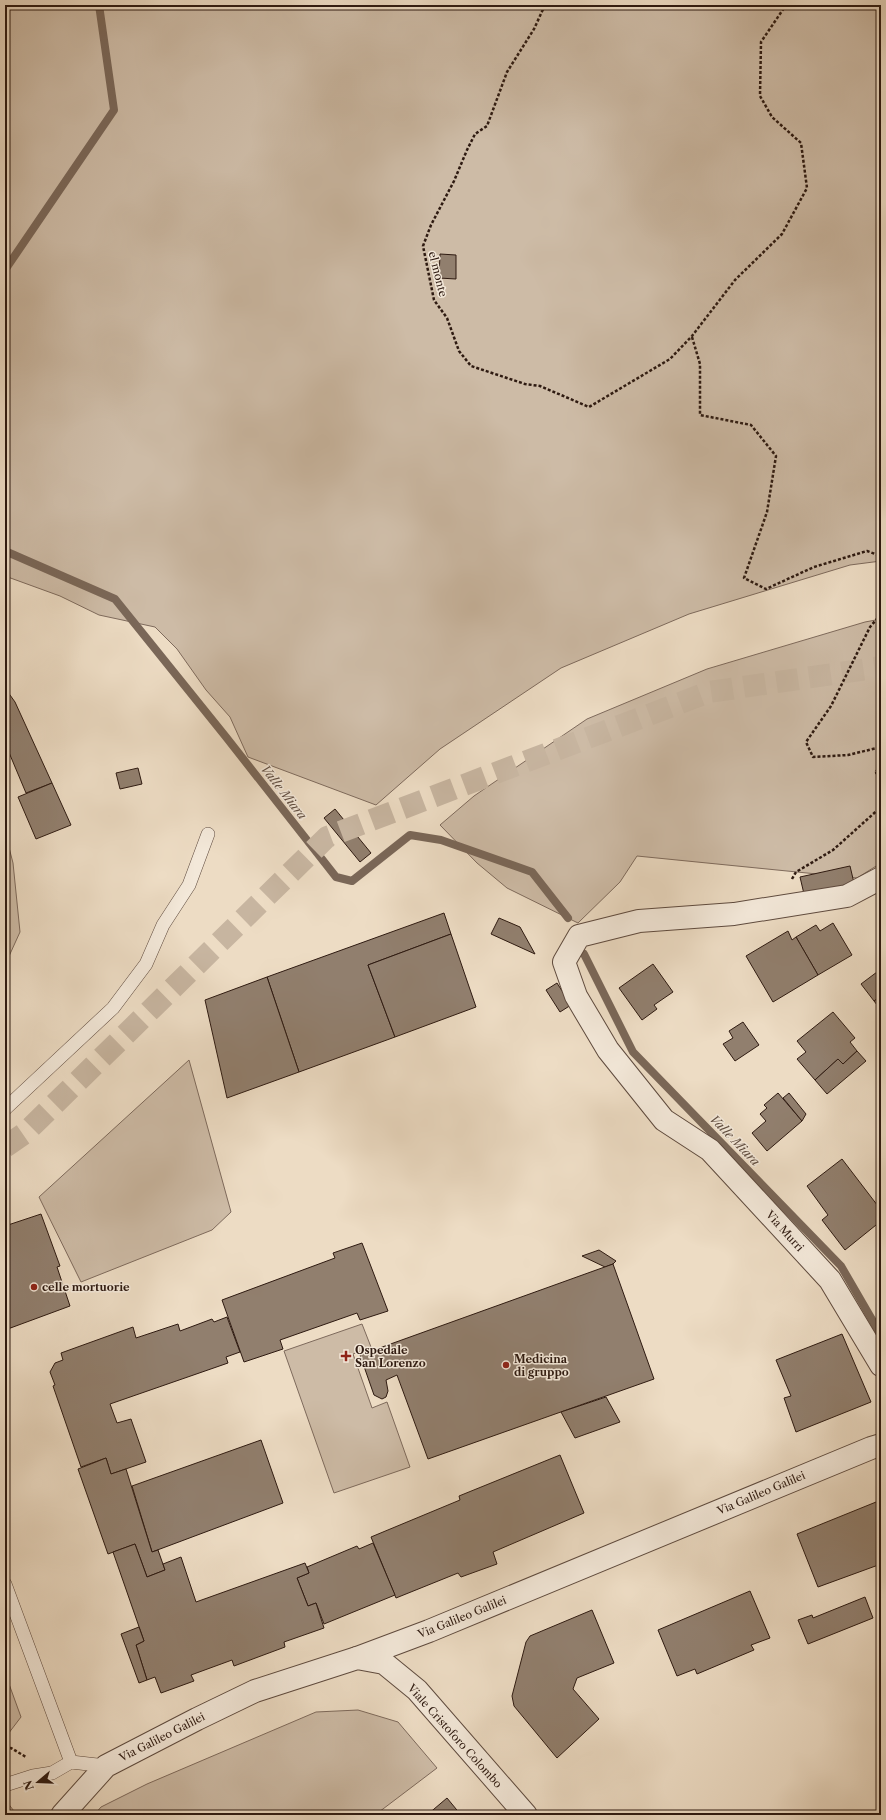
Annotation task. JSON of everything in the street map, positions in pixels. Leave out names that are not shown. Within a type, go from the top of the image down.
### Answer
[{"type":"street","name":"Via Murri","points":[[881,878],[847,896],[734,914],[638,921],[579,936],[564,962],[576,996],[608,1050],[664,1120],[710,1150],[830,1280],[881,1365]]},
{"type":"street","name":"Via Galileo Galilei","points":[[62,1815],[106,1766],[255,1691],[357,1658],[429,1631],[881,1445]]},
{"type":"street","name":"Viale Cristoforo Colombo","points":[[357,1658],[384,1663],[417,1690],[526,1815]]},
{"type":"lane","points":[[5,1109],[113,1008],[146,964],[163,925],[189,885],[208,834]]},
{"type":"lane","points":[[5,1584],[70,1762]]},
{"type":"lane","points":[[5,1784],[33,1776],[52,1773],[70,1762],[106,1766]]},
{"type":"path","name":"el monte","points":[[545,5],[534,29],[507,72],[487,126],[475,134],[422,246],[434,300],[447,318],[459,351],[470,366],[525,384],[540,386],[589,407],[670,359],[692,336]]},
{"type":"path","points":[[786,5],[761,42],[760,96],[772,117],[801,143],[807,188],[782,234],[735,280],[692,336],[700,364],[700,416],[751,425],[776,456],[767,512],[744,578],[766,589],[814,567],[867,551],[881,556]]},
{"type":"path","points":[[881,614],[870,627],[830,706],[806,742],[813,757],[848,755],[881,747]]},
{"type":"path","points":[[881,765],[875,773],[881,772]]},
{"type":"path","points":[[785,906],[784,888],[796,872],[833,850],[881,807]]},
{"type":"shaded area","points":[[5,5],[881,5],[881,561],[850,565],[689,614],[561,668],[440,749],[376,805],[248,757],[230,717],[206,690],[177,649],[155,627],[99,615],[60,596],[5,576]]},
{"type":"shaded area","points":[[881,619],[881,863],[857,878],[637,856],[620,882],[578,923],[507,888],[477,863],[440,825],[474,796],[587,719],[707,669],[865,622]]},
{"type":"shaded area","points":[[5,832],[13,863],[20,932],[5,965]]},
{"type":"shaded area","points":[[189,1060],[231,1212],[212,1230],[81,1282],[39,1197]]},
{"type":"shaded area","points":[[362,1324],[371,1347],[353,1354],[372,1408],[387,1402],[410,1467],[334,1493],[284,1351]]},
{"type":"shaded area","points":[[5,1673],[21,1717],[5,1738]]},
{"type":"shaded area","points":[[358,1710],[398,1722],[437,1768],[375,1815],[94,1815],[101,1807],[147,1784],[316,1712]]},
{"type":"shaded area","points":[[7,1802],[17,1815],[5,1815],[5,1803]]},
{"type":"building","points":[[440,254],[456,255],[456,279],[439,278]]},
{"type":"building","points":[[5,688],[15,702],[52,783],[26,793],[5,743]]},
{"type":"building","points":[[138,768],[142,784],[120,789],[116,773]]},
{"type":"building","points":[[52,783],[71,825],[36,839],[18,797]]},
{"type":"building","points":[[335,809],[371,853],[360,862],[324,818]]},
{"type":"building","points":[[850,866],[854,883],[804,894],[800,877]]},
{"type":"building","points":[[444,913],[451,934],[368,965],[395,1037],[299,1072],[267,977]]},
{"type":"building","points":[[499,918],[520,927],[535,954],[491,934]]},
{"type":"building","points":[[833,923],[852,955],[818,975],[796,937],[816,925],[820,931]]},
{"type":"building","points":[[788,931],[792,940],[796,937],[818,975],[773,1002],[746,956]]},
{"type":"building","points":[[451,934],[476,1007],[395,1037],[368,965]]},
{"type":"building","points":[[653,964],[673,992],[654,1005],[657,1009],[642,1020],[619,988]]},
{"type":"building","points":[[881,969],[881,996],[874,1001],[861,984]]},
{"type":"building","points":[[267,977],[299,1072],[227,1098],[205,1000]]},
{"type":"building","points":[[557,983],[571,1005],[560,1012],[546,990]]},
{"type":"building","points":[[881,996],[881,1010],[874,1001]]},
{"type":"building","points":[[833,1012],[855,1038],[850,1042],[857,1051],[843,1064],[838,1059],[815,1080],[797,1059],[806,1052],[797,1041]]},
{"type":"building","points":[[743,1022],[759,1045],[735,1061],[723,1044],[733,1038],[729,1031]]},
{"type":"building","points":[[857,1051],[866,1061],[827,1094],[815,1080],[838,1059],[843,1064]]},
{"type":"building","points":[[778,1093],[802,1121],[767,1151],[752,1133],[766,1121],[760,1114],[767,1108],[764,1105]]},
{"type":"building","points":[[789,1093],[806,1114],[802,1121],[783,1098]]},
{"type":"building","points":[[842,1159],[881,1210],[881,1221],[845,1250],[822,1220],[828,1215],[807,1186]]},
{"type":"building","name":"celle mortuorie","points":[[41,1214],[60,1266],[57,1267],[70,1306],[5,1330],[5,1226]]},
{"type":"building","points":[[362,1243],[388,1311],[360,1320],[357,1313],[280,1340],[283,1349],[244,1362],[222,1300],[335,1258],[333,1253]]},
{"type":"building","points":[[599,1250],[616,1261],[605,1267],[582,1256]]},
{"type":"building","name":"Medicina di gruppo","points":[[613,1264],[654,1379],[428,1459],[397,1375],[386,1380],[388,1391],[386,1397],[382,1399],[374,1395],[360,1355]]},
{"type":"building","points":[[227,1317],[240,1352],[226,1357],[228,1363],[110,1404],[117,1423],[131,1419],[146,1462],[111,1474],[106,1458],[81,1467],[53,1386],[55,1385],[50,1372],[55,1363],[63,1360],[61,1353],[133,1327],[136,1338],[178,1324],[180,1331],[212,1319],[214,1322]]},
{"type":"building","points":[[842,1334],[871,1402],[796,1432],[784,1398],[791,1396],[776,1360]]},
{"type":"building","points":[[606,1397],[620,1422],[575,1438],[561,1412]]},
{"type":"building","points":[[261,1440],[283,1503],[152,1552],[132,1486]]},
{"type":"building","points":[[560,1455],[584,1513],[493,1552],[497,1564],[461,1577],[458,1573],[396,1598],[371,1537],[460,1500],[459,1496]]},
{"type":"building","points":[[106,1458],[111,1474],[126,1469],[152,1552],[158,1550],[165,1570],[147,1577],[135,1544],[108,1554],[78,1469]]},
{"type":"building","points":[[881,1500],[881,1564],[818,1587],[797,1534]]},
{"type":"building","points":[[373,1543],[395,1595],[324,1624],[316,1603],[308,1606],[297,1578],[309,1573],[307,1567],[357,1546],[359,1549]]},
{"type":"building","points":[[135,1544],[147,1577],[165,1570],[163,1564],[181,1557],[196,1602],[305,1563],[309,1573],[297,1578],[308,1606],[316,1603],[324,1628],[284,1642],[285,1647],[234,1666],[232,1660],[191,1675],[194,1681],[161,1693],[155,1677],[147,1680],[136,1645],[144,1641],[113,1552]]},
{"type":"building","points":[[750,1591],[770,1638],[751,1645],[754,1650],[697,1674],[695,1669],[677,1676],[658,1630]]},
{"type":"building","points":[[865,1597],[873,1618],[808,1644],[798,1620],[812,1615],[813,1618]]},
{"type":"building","points":[[592,1610],[614,1663],[577,1678],[573,1689],[599,1719],[557,1758],[514,1706],[512,1696],[526,1642],[530,1636]]},
{"type":"building","points":[[139,1627],[144,1641],[136,1645],[147,1680],[139,1683],[121,1634]]},
{"type":"building","points":[[447,1798],[461,1815],[427,1815]]},
{"type":"waterway","points":[[5,270],[114,110],[99,5]]},
{"type":"waterway","name":"Valle Miara","points":[[5,551],[115,599],[336,877],[352,881],[410,835],[441,840],[532,872],[568,918]]},
{"type":"waterway","name":"Valle Miara","points":[[584,954],[633,1052],[841,1266],[881,1335]]},
{"type":"tunnel","points":[[5,1147],[25,1133],[327,837],[709,692],[881,667]]},
{"type":"place","name":"celle mortuorie","points":[[34,1287]]},
{"type":"place","name":"Ospedale San Lorenzo","points":[[346,1356]]},
{"type":"place","name":"Medicina di gruppo","points":[[506,1365]]}]
